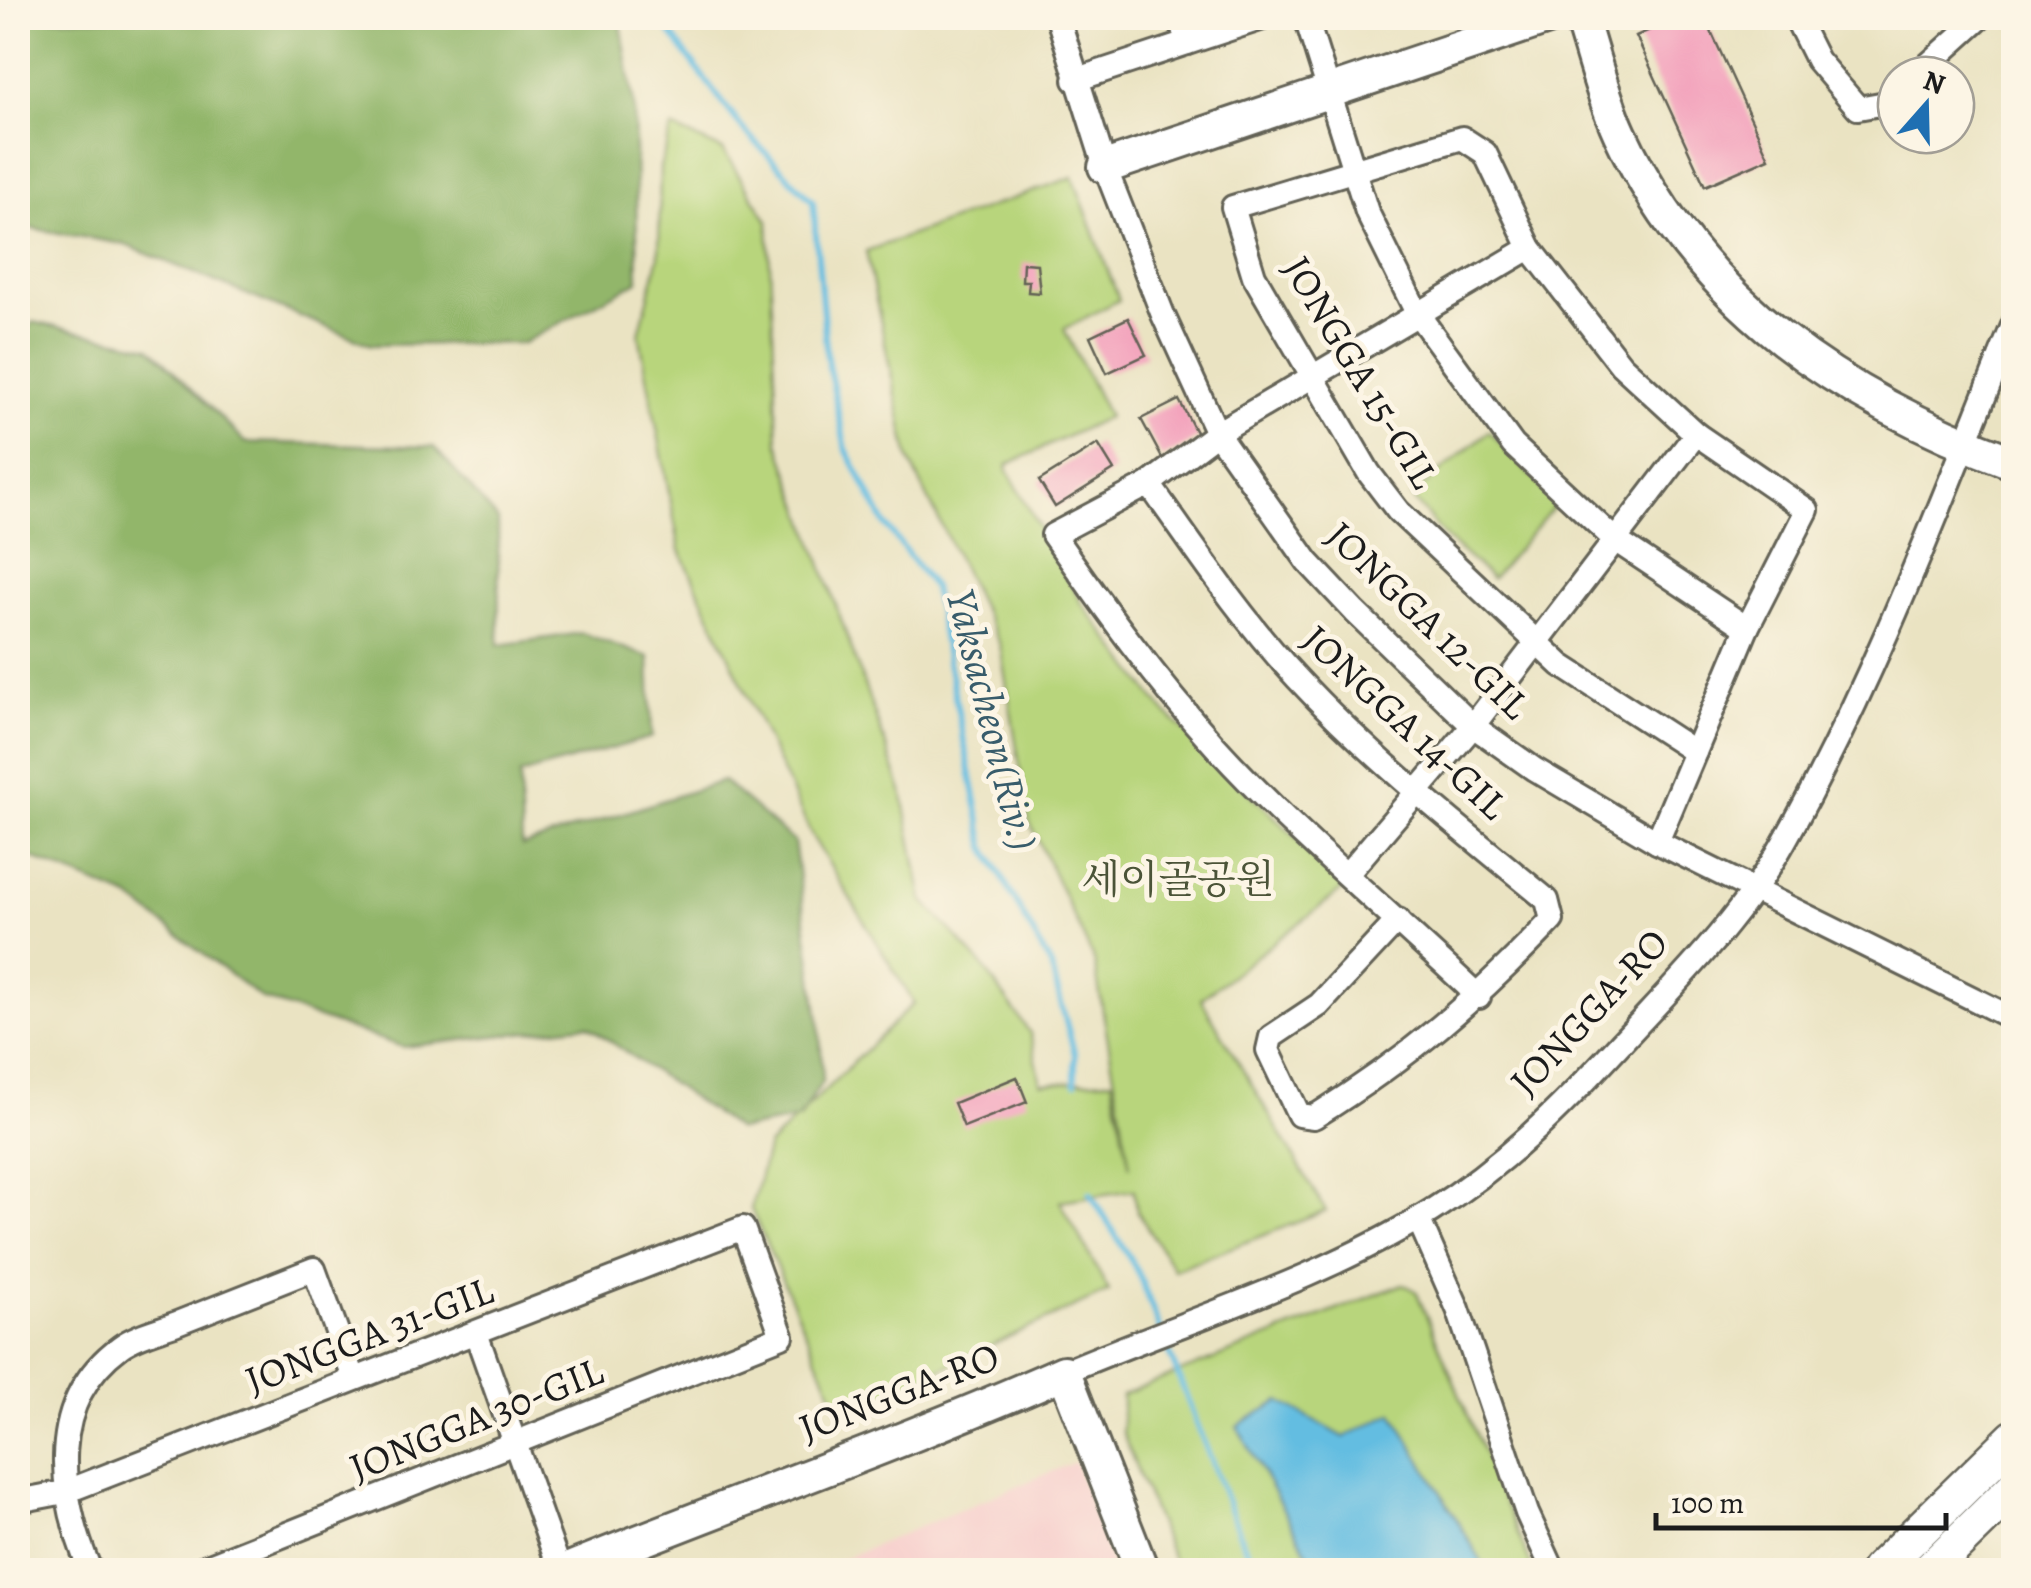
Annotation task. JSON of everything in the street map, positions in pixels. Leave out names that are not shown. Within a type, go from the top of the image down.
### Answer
[{"type":"main road","points":[[1105,167],[1548,18]]},
{"type":"main road","points":[[1581,18],[1632,157],[1667,216],[1719,282],[1831,377],[1965,446],[2014,464]]},
{"type":"main road","name":"JONGGA-RO","points":[[563,1570],[949,1422],[1064,1372],[1142,1570]]},
{"type":"main road","points":[[1878,1570],[2014,1438]]},
{"type":"main road","points":[[1930,1570],[2014,1488]]},
{"type":"street","name":"JONGGA 12-GIL","points":[[1058,18],[1074,80],[1162,315],[1217,433],[1308,562],[1474,726],[1534,770],[1658,842],[1752,890]]},
{"type":"street","points":[[1180,18],[1186,42]]},
{"type":"street","points":[[1074,80],[1263,18]]},
{"type":"street","points":[[1306,18],[1367,212],[1417,313],[1513,445],[1615,540],[1747,628]]},
{"type":"street","points":[[1796,18],[1817,60],[1858,108],[1876,105]]},
{"type":"street","points":[[1939,55],[1980,18]]},
{"type":"street","points":[[1355,170],[1462,138],[1485,154],[1530,248],[1622,365],[1696,434],[1807,510],[1747,628],[1658,842]]},
{"type":"street","name":"JONGGA 15-GIL","points":[[1355,170],[1233,207],[1254,276],[1310,376],[1369,474],[1398,511],[1536,645],[1695,752]]},
{"type":"street","points":[[1479,997],[1218,748],[1136,654],[1053,535],[1149,484],[1217,433],[1530,248]]},
{"type":"street","name":"JONGGA-RO","points":[[1064,1372],[1209,1316],[1319,1268],[1418,1218],[1488,1172],[1583,1087],[1664,999],[1752,890],[1783,844],[1857,692],[1965,446],[2014,323]]},
{"type":"street","points":[[1348,873],[1474,726],[1696,434]]},
{"type":"street","name":"JONGGA 14-GIL","points":[[1149,484],[1232,600],[1294,674],[1417,793],[1548,900],[1552,920],[1479,997],[1386,1072],[1314,1117],[1298,1115],[1268,1050],[1270,1037],[1319,1005],[1398,920]]},
{"type":"street","points":[[1752,890],[2014,1019]]},
{"type":"street","points":[[1418,1218],[1458,1309],[1527,1513],[1553,1570]]},
{"type":"street","name":"JONGGA 31-GIL","points":[[18,1501],[65,1492],[354,1378],[476,1336],[743,1228],[782,1336]]},
{"type":"street","points":[[90,1570],[71,1524],[65,1492],[65,1431],[75,1398],[96,1368],[124,1344],[314,1269],[354,1378]]},
{"type":"street","points":[[476,1336],[563,1570]]},
{"type":"street","name":"JONGGA 30-GIL","points":[[196,1570],[782,1336]]},
{"type":"street","points":[[18,1480],[65,1492]]},
{"type":"shaded area","points":[[1075,1462],[1113,1570],[816,1570]]},
{"type":"green space","points":[[18,18],[620,18],[634,104],[638,281],[523,343],[371,345],[123,244],[18,226]]},
{"type":"green space","name":"세이골공원","points":[[672,128],[723,150],[768,221],[778,442],[902,791],[923,900],[982,965],[1030,1033],[1041,1083],[1112,1080],[1130,1167],[1094,960],[1029,821],[1000,645],[909,459],[866,251],[1073,177],[1119,300],[1064,329],[1108,417],[1007,465],[1008,471],[1081,602],[1163,710],[1347,886],[1201,999],[1326,1211],[1174,1270],[1137,1211],[1134,1190],[1060,1201],[1109,1291],[842,1415],[751,1209],[768,1146],[914,1003],[812,836],[680,550],[639,334],[659,256],[660,167]]},
{"type":"green space","points":[[33,322],[150,347],[245,442],[434,447],[498,520],[499,645],[582,633],[649,657],[652,737],[520,775],[522,846],[723,781],[794,842],[819,1020],[823,1080],[799,1119],[738,1130],[587,1025],[403,1047],[262,999],[130,898],[18,852],[18,338]]},
{"type":"green space","points":[[1489,431],[1557,503],[1492,579],[1448,540],[1411,496]]},
{"type":"green space","points":[[1403,1284],[1416,1291],[1533,1570],[1177,1570],[1122,1432],[1122,1395]]},
{"type":"water","points":[[1280,1401],[1344,1437],[1393,1413],[1487,1570],[1317,1570],[1237,1426]]},
{"type":"building","points":[[1677,18],[1705,18],[1769,158],[1705,186],[1636,36]]},
{"type":"building","points":[[1023,263],[1037,264],[1040,293],[1028,292],[1029,281],[1022,281]]},
{"type":"building","points":[[1128,318],[1146,355],[1107,373],[1090,336]]},
{"type":"building","points":[[1179,400],[1199,438],[1162,458],[1141,419]]},
{"type":"building","points":[[1098,444],[1114,470],[1055,507],[1039,481]]},
{"type":"building","points":[[1017,1077],[1027,1102],[964,1127],[954,1103]]},
{"type":"waterway","name":"Yaksacheon(Riv.)","points":[[659,18],[742,128],[813,202],[827,358],[846,449],[885,524],[933,587],[985,846],[1051,966],[1075,1055],[1075,1083]]},
{"type":"waterway","name":"Yaksacheon(Riv.)","points":[[1090,1193],[1138,1272],[1243,1543],[1259,1570]]}]
